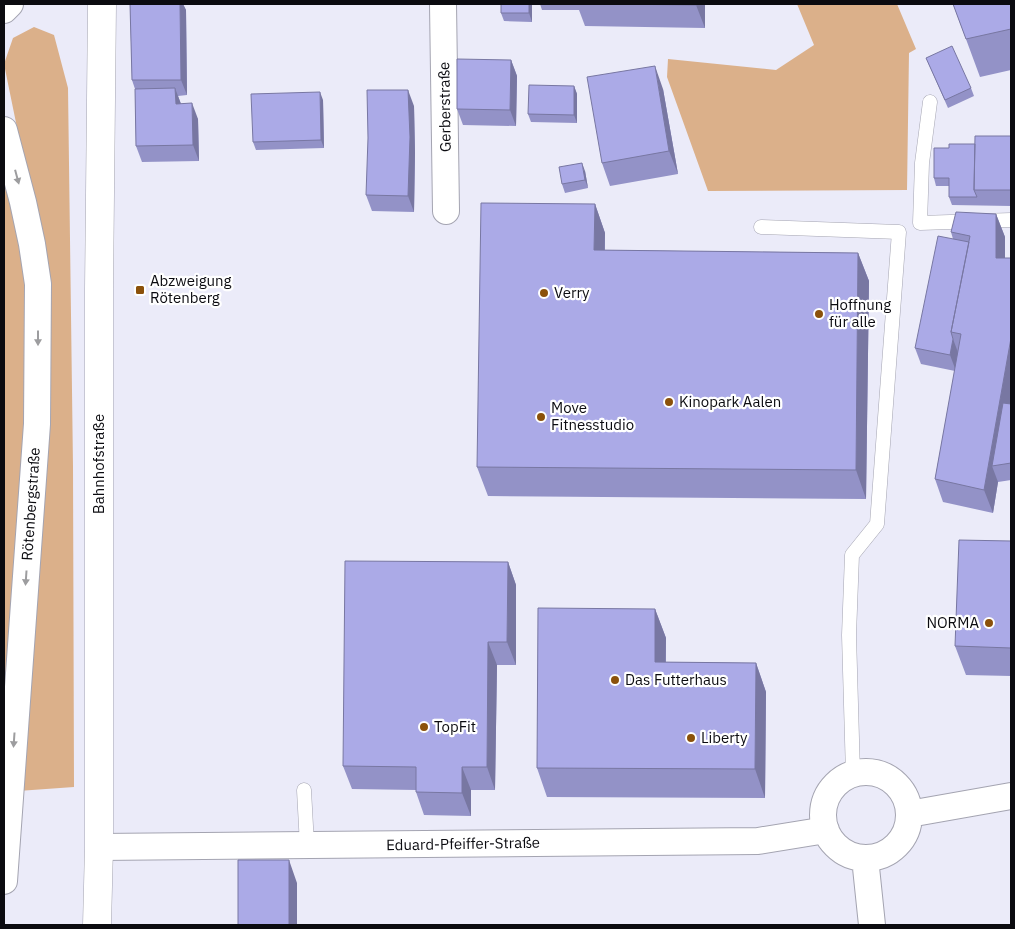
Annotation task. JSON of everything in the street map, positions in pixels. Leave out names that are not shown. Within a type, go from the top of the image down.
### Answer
[{"type":"main road","name":"Bahnhofstraße","points":[[97,925],[99,847],[99,289],[102,4]]},
{"type":"street","points":[[4,10],[10,4]]},
{"type":"street","name":"Gerberstraße","points":[[443,4],[446,211]]},
{"type":"street","name":"Rötenbergstraße","points":[[4,130],[23,202],[38,284],[37,424],[4,881]]},
{"type":"street","points":[[869,772],[879,774],[898,786],[904,795],[909,808],[909,814],[907,829],[899,843],[888,853],[865,858],[853,856],[841,850],[832,842],[823,820],[823,809],[829,794],[839,782],[853,774],[869,772]]},
{"type":"street","points":[[909,814],[1011,796]]},
{"type":"street","name":"Eduard-Pfeiffer-Straße","points":[[99,847],[758,841],[826,830]]},
{"type":"street","points":[[865,858],[872,925]]},
{"type":"lane","points":[[930,102],[922,162],[920,223],[1011,220]]},
{"type":"lane","points":[[761,227],[899,232],[877,524],[852,555],[850,635],[853,774]]},
{"type":"lane","points":[[304,790],[308,845]]},
{"type":"shaded area","points":[[797,4],[897,4],[916,49],[909,53],[907,190],[708,191],[667,77],[668,59],[776,70],[814,45]]},
{"type":"shaded area","points":[[34,27],[54,35],[68,88],[73,466],[74,787],[4,792],[4,158],[41,245],[4,64],[13,38]]},
{"type":"building","points":[[130,4],[180,4],[181,80],[132,80]]},
{"type":"building","points":[[501,4],[529,4],[529,13],[501,13]]},
{"type":"building","points":[[609,4],[696,4],[696,5]]},
{"type":"building","points":[[953,4],[1011,4],[1011,29],[966,39]]},
{"type":"building","points":[[952,46],[971,88],[945,100],[926,58]]},
{"type":"building","points":[[457,59],[511,60],[510,110],[457,109]]},
{"type":"building","points":[[655,66],[669,151],[602,163],[587,77]]},
{"type":"building","points":[[529,85],[574,86],[574,115],[528,114]]},
{"type":"building","points":[[175,88],[176,104],[192,103],[193,145],[136,146],[135,89]]},
{"type":"building","points":[[367,90],[408,90],[410,137],[408,196],[366,195]]},
{"type":"building","points":[[320,92],[321,140],[253,142],[251,94]]},
{"type":"building","points":[[975,136],[1011,136],[1011,190],[974,190]]},
{"type":"building","points":[[949,144],[975,144],[974,190],[977,197],[949,197],[949,178],[934,178],[934,148],[949,148]]},
{"type":"building","points":[[582,163],[585,180],[562,184],[559,167]]},
{"type":"building","points":[[481,203],[595,204],[594,250],[858,253],[856,470],[477,467]]},
{"type":"building","points":[[956,212],[996,214],[996,258],[1011,258],[1011,338],[984,490],[935,479],[961,334],[951,332],[970,236],[951,232]]},
{"type":"building","points":[[938,236],[969,242],[951,332],[953,339],[950,355],[915,348]]},
{"type":"building","points":[[1003,403],[1011,404],[1011,463],[992,466]]},
{"type":"building","points":[[959,540],[1011,541],[1011,648],[955,646]]},
{"type":"building","name":"TopFit","points":[[345,561],[508,562],[507,642],[488,642],[487,767],[462,767],[462,793],[416,792],[416,767],[343,766]]},
{"type":"building","points":[[538,608],[655,609],[655,662],[756,663],[755,769],[537,768]]},
{"type":"building","points":[[238,860],[289,860],[289,925],[238,925]]},
{"type":"place","name":"Abzweigung Rötenberg","points":[[140,290]]},
{"type":"place","name":"Verry","points":[[544,293]]},
{"type":"place","name":"Hoffnung für alle","points":[[819,314]]},
{"type":"place","name":"Kinopark Aalen","points":[[669,402]]},
{"type":"place","name":"Move Fitnesstudio","points":[[541,417]]},
{"type":"place","name":"NORMA","points":[[989,623]]},
{"type":"place","name":"Das Futterhaus","points":[[615,680]]},
{"type":"place","name":"TopFit","points":[[424,727]]},
{"type":"place","name":"Liberty","points":[[691,738]]}]
